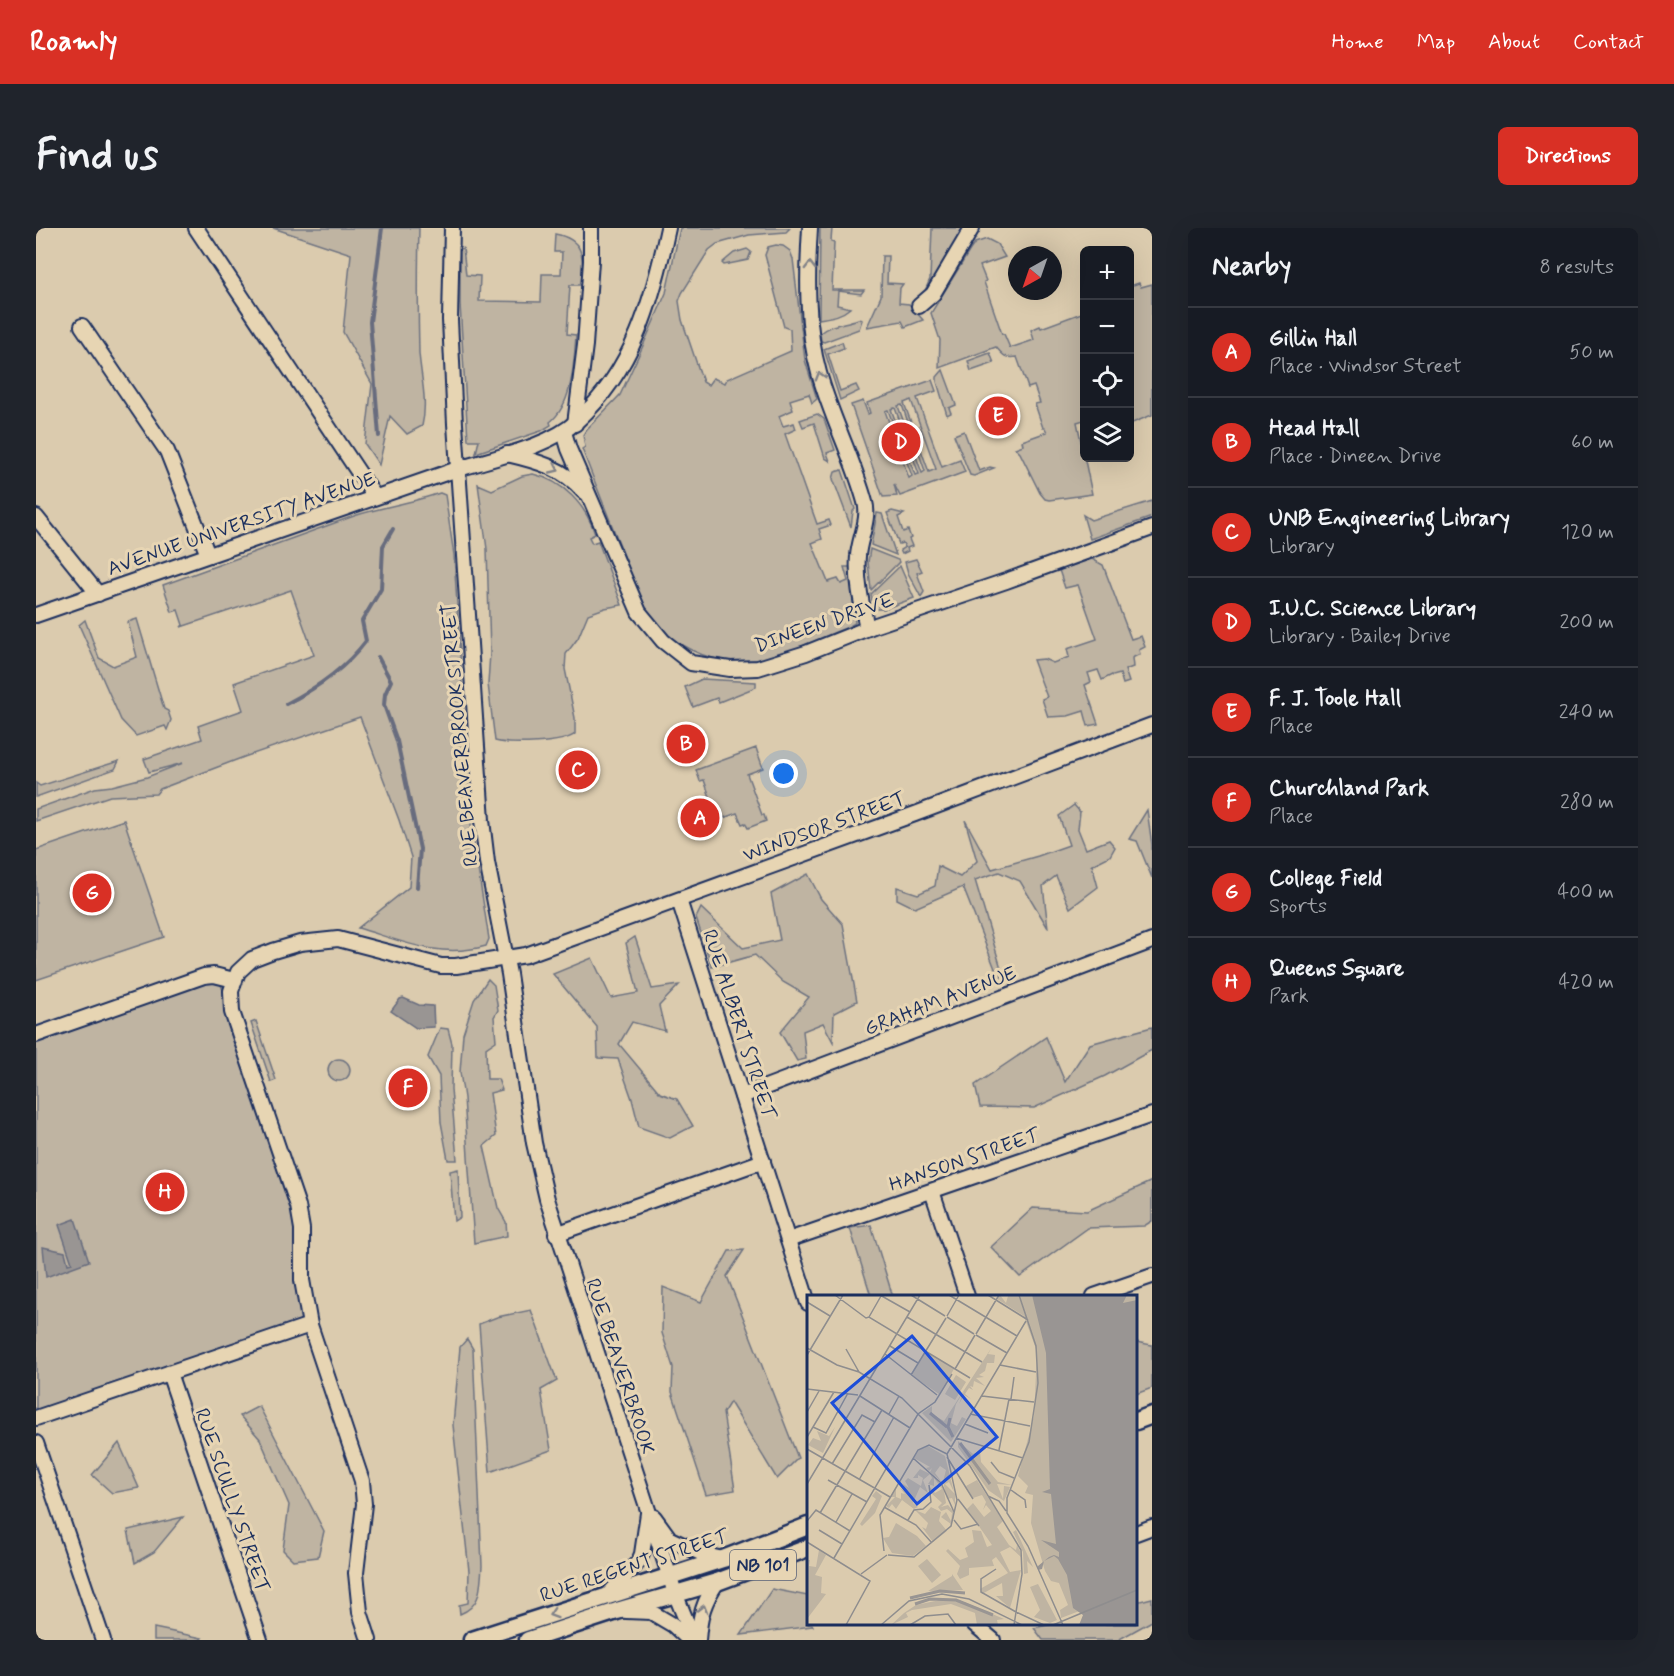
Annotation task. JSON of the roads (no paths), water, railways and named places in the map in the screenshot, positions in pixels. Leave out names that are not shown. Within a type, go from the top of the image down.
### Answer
[{"type":"main road","points":[[1137,1420],[1152,1415]]},
{"type":"main road","name":"RUE REGENT STREET","points":[[472,1640],[723,1559],[807,1526]]},
{"type":"main road","name":"RUE REGENT STREET","points":[[528,1640],[675,1593],[717,1582],[807,1548]]},
{"type":"street","points":[[196,228],[375,497]]},
{"type":"street","name":"RUE BEAVERBROOK STREET","points":[[452,228],[450,320],[482,820],[534,1143],[556,1234]]},
{"type":"street","points":[[570,428],[585,345],[591,228]]},
{"type":"street","points":[[570,428],[606,390],[628,354],[651,298],[668,228]]},
{"type":"street","points":[[810,228],[810,303],[813,349],[829,402],[866,503],[857,558],[859,588],[867,628]]},
{"type":"street","points":[[919,306],[933,294],[972,228]]},
{"type":"street","points":[[82,326],[167,451],[208,555]]},
{"type":"street","name":"AVENUE UNIVERSITY AVENUE","points":[[36,615],[459,468],[507,454],[570,428]]},
{"type":"street","name":"DINEEN DRIVE","points":[[570,428],[569,449],[628,591],[639,612],[663,641],[691,663],[723,669],[758,668],[1152,528]]},
{"type":"street","points":[[507,454],[541,463],[566,474],[592,502]]},
{"type":"street","points":[[36,517],[98,594]]},
{"type":"street","name":"WINDSOR STREET","points":[[234,980],[243,966],[252,958],[300,942],[326,939],[349,941],[441,966],[456,966],[526,955],[973,793],[1152,725]]},
{"type":"street","name":"RUE ALBERT STREET","points":[[679,900],[807,1300]]},
{"type":"street","name":"GRAHAM AVENUE","points":[[742,1096],[1152,941]]},
{"type":"street","points":[[36,1035],[204,976],[213,975],[234,980],[230,1000],[232,1012],[298,1206],[302,1229],[302,1280],[310,1325],[362,1481],[364,1504],[356,1573],[360,1612],[369,1640]]},
{"type":"street","name":"HANSON STREET","points":[[788,1240],[1152,1114]]},
{"type":"street","points":[[556,1234],[763,1161]]},
{"type":"street","points":[[932,1191],[967,1295]]},
{"type":"street","name":"RUE BEAVERBROOK","points":[[556,1234],[669,1576],[696,1640]]},
{"type":"street","points":[[1097,1295],[1152,1276]]},
{"type":"street","points":[[36,1418],[310,1325]]},
{"type":"street","name":"RUE SCULLY STREET","points":[[169,1373],[260,1640]]},
{"type":"street","points":[[36,1443],[103,1640]]},
{"type":"street","points":[[648,1511],[670,1539],[705,1555],[723,1559]]},
{"type":"street","points":[[608,1596],[639,1561],[648,1511]]},
{"type":"street","points":[[1137,1533],[1152,1527]]},
{"type":"street","points":[[696,1640],[704,1602],[717,1582]]},
{"type":"street","points":[[618,1611],[651,1612],[673,1625],[689,1640]]},
{"type":"street","points":[[976,1625],[993,1640]]},
{"type":"waterway","points":[[379,436],[370,322],[382,228]]},
{"type":"waterway","points":[[286,704],[330,677],[366,641],[362,621],[381,589],[383,546],[393,529]]},
{"type":"waterway","points":[[378,657],[391,681],[385,694],[384,705],[397,741],[420,849],[417,887]]},
{"type":"place","name":"F. J. Toole Hall","points":[[998,416]]},
{"type":"place","name":"I.U.C. Science Library","points":[[901,442]]},
{"type":"place","name":"Head Hall","points":[[686,744]]},
{"type":"place","name":"UNB Engineering Library","points":[[578,770]]},
{"type":"place","name":"Gillin Hall","points":[[700,818]]},
{"type":"place","name":"College Field","points":[[92,893]]},
{"type":"place","name":"Churchland Park","points":[[408,1088]]},
{"type":"place","name":"Queens Square","points":[[165,1192]]}]
